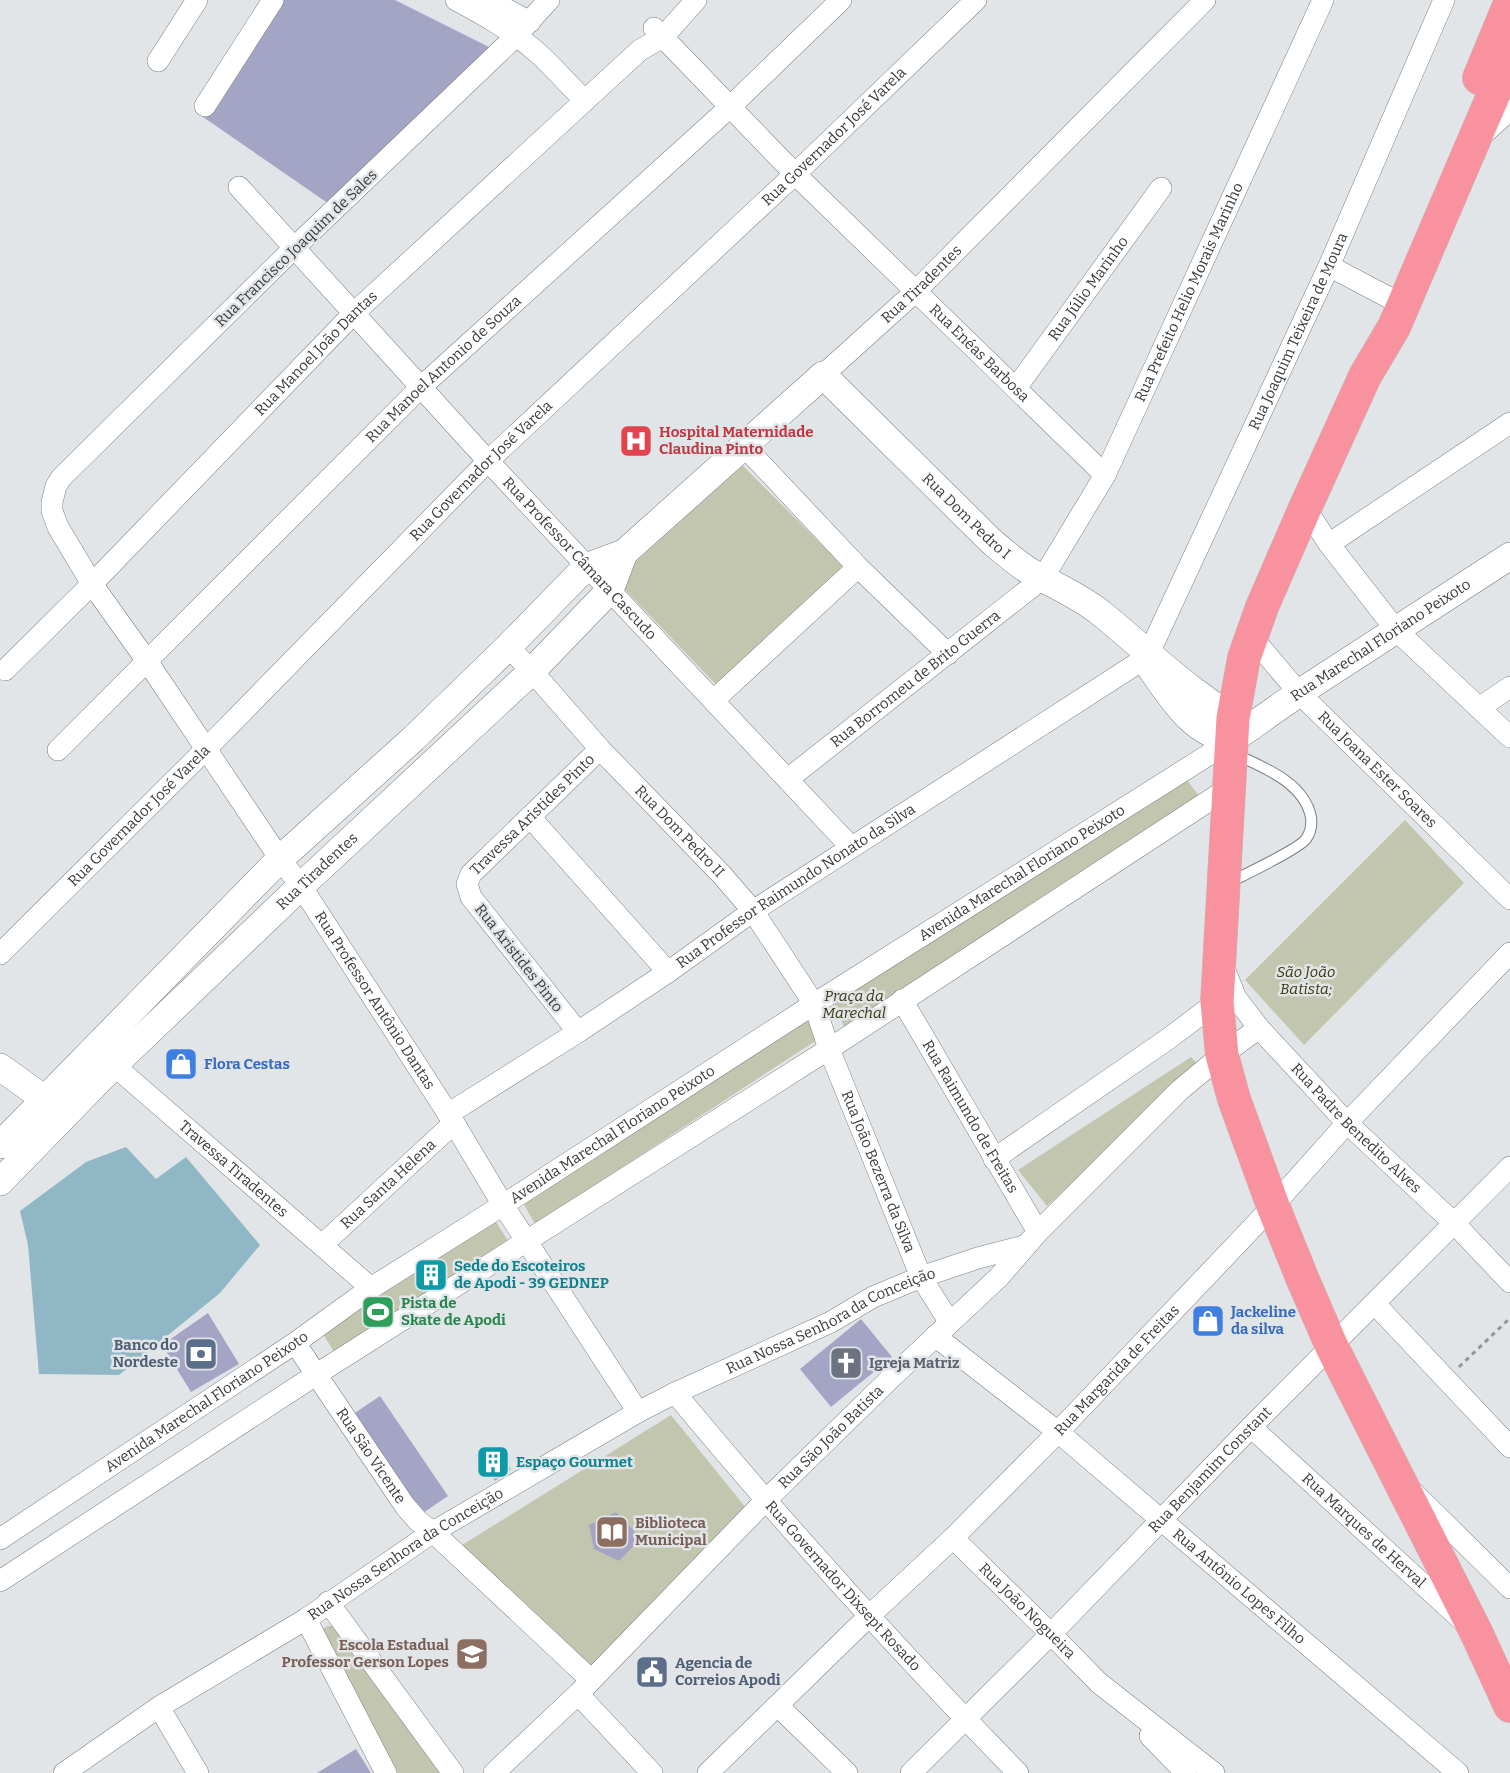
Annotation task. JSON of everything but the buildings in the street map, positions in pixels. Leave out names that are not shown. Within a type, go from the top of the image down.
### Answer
[{"type":"highway","points":[[1510,3],[1396,301],[1387,341],[1365,376],[1305,508],[1251,636],[1239,676],[1237,734],[1230,787],[1217,1002],[1222,1055],[1234,1099],[1273,1206],[1332,1347],[1400,1478],[1510,1706]]},
{"type":"highway","points":[[1396,301],[1472,145],[1510,56]]},
{"type":"street","points":[[158,62],[197,0]]},
{"type":"street","points":[[205,106],[273,0]]},
{"type":"street","points":[[456,0],[495,6],[523,29],[539,55],[585,101]]},
{"type":"street","name":"Rua Francisco Joaquim de Sales","points":[[52,502],[56,486],[62,478],[295,248],[523,29],[549,0]]},
{"type":"street","name":"Rua Manoel João Dantas","points":[[658,32],[677,0]]},
{"type":"street","name":"Rua Manoel João Dantas","points":[[5,670],[92,584],[354,314],[658,32],[696,0]]},
{"type":"street","name":"Rua Manoel Antonio de Souza","points":[[58,750],[421,387],[731,106],[841,0]]},
{"type":"street","name":"Rua Governador José Varela","points":[[0,954],[207,748],[488,461],[795,174],[976,0]]},
{"type":"street","name":"Rua Tiradentes","points":[[104,1057],[280,859],[414,738],[586,567],[624,554],[916,291],[1205,0]]},
{"type":"street","name":"Rua Prefeito Helio Morais Marinho","points":[[1043,578],[1105,475],[1323,0]]},
{"type":"street","name":"Rua Joaquim Teixeira de Moura","points":[[1146,656],[1329,266],[1444,0]]},
{"type":"street","name":"Rua Enéas Barbosa","points":[[658,32],[795,174],[1105,475]]},
{"type":"street","points":[[1472,145],[1510,110]]},
{"type":"street","name":"Rua Professor Câmara Cascudo","points":[[239,187],[586,567],[851,847]]},
{"type":"street","name":"Rua Júlio Marinho","points":[[1016,388],[1161,188]]},
{"type":"street","points":[[1329,266],[1396,301]]},
{"type":"street","name":"Rua Dom Pedro I","points":[[823,375],[991,541],[1017,563],[1078,597],[1102,614],[1126,636],[1146,656],[1189,719],[1212,735],[1237,734]]},
{"type":"street","points":[[1329,544],[1510,423]]},
{"type":"street","points":[[745,447],[858,567],[948,654]]},
{"type":"street","name":"Rua Professor Antônio Dantas","points":[[52,502],[52,511],[58,527],[92,584],[207,748],[280,859],[301,886],[451,1119],[503,1205],[638,1412]]},
{"type":"street","points":[[1305,508],[1329,544],[1396,630],[1510,737]]},
{"type":"street","name":"Rua Tiradentes","points":[[0,1145],[54,1106],[104,1057],[301,886],[532,671],[610,590],[624,554]]},
{"type":"street","name":"Rua Marechal Floriano Peixoto","points":[[1237,734],[1510,556]]},
{"type":"street","points":[[714,700],[858,567]]},
{"type":"street","name":"Rua Borromeu de Brito Guerra","points":[[788,779],[1043,578]]},
{"type":"street","name":"Rua Joana Ester Soares","points":[[1251,636],[1299,693],[1510,899]]},
{"type":"street","name":"Rua Dom Pedro II","points":[[508,647],[600,749],[722,875],[753,911],[814,1004]]},
{"type":"street","name":"Rua Professor Raimundo Nonato da Silva","points":[[451,1119],[668,972],[753,911],[1146,656]]},
{"type":"street","points":[[1479,708],[1510,687]]},
{"type":"street","name":"Avenida Marechal Floriano Peixoto","points":[[0,1539],[295,1343],[371,1288],[1237,734]]},
{"type":"street","points":[[414,738],[437,760]]},
{"type":"street","name":"Travessa Aristides Pinto","points":[[467,881],[471,874],[600,749]]},
{"type":"street","points":[[0,1581],[317,1374],[829,1049],[1230,787]]},
{"type":"street","points":[[530,817],[668,972]]},
{"type":"street","name":"Rua Aristides Pinto","points":[[467,881],[471,897],[578,1032]]},
{"type":"street","name":"Rua Margarida de Freitas","points":[[708,1773],[868,1617],[953,1538],[1058,1432],[1510,953]]},
{"type":"street","name":"Rua Padre Benedito Alves","points":[[1220,960],[1236,998],[1258,1028],[1347,1124],[1454,1223],[1510,1282]]},
{"type":"street","name":"Rua Raimundo de Freitas","points":[[902,1000],[994,1159],[1031,1239]]},
{"type":"street","points":[[994,1159],[1168,1039],[1217,1002]]},
{"type":"street","name":"Rua João Bezerra da Silva","points":[[814,1004],[829,1049],[943,1330]]},
{"type":"street","name":"Rua São João Batista","points":[[494,1773],[584,1687],[765,1501],[999,1277],[1031,1239],[1180,1090],[1258,1028]]},
{"type":"street","name":"Travessa Tiradentes","points":[[104,1057],[371,1288]]},
{"type":"street","points":[[0,1067],[54,1106]]},
{"type":"street","name":"Rua Tiradentes","points":[[0,1182],[54,1106]]},
{"type":"street","name":"Rua Santa Helena","points":[[322,1245],[451,1119]]},
{"type":"street","name":"Rua Benjamim Constant","points":[[911,1773],[1051,1634],[1251,1427],[1510,1167]]},
{"type":"street","name":"Rua Nossa Senhora da Conceição","points":[[64,1773],[159,1707],[306,1619],[433,1532],[638,1412],[831,1322],[873,1297],[921,1277],[1031,1239]]},
{"type":"street","points":[[1375,1304],[1510,1448]]},
{"type":"street","name":"Rua Antônio Lopes Filho","points":[[943,1330],[1161,1521],[1458,1773]]},
{"type":"street","name":"Rua São Vicente","points":[[295,1343],[417,1521],[433,1532],[584,1687],[652,1773]]},
{"type":"street","name":"Rua Governador Dixsept Rosado","points":[[675,1393],[765,1501],[868,1617],[1018,1773]]},
{"type":"street","name":"Rua Marques de Herval","points":[[1251,1427],[1477,1634]]},
{"type":"street","points":[[1400,1478],[1510,1588]]},
{"type":"street","name":"Rua João Nogueira","points":[[953,1538],[1051,1634],[1186,1773]]},
{"type":"street","points":[[328,1602],[453,1773]]},
{"type":"street","points":[[306,1619],[387,1773]]},
{"type":"street","name":"Rua João Nogueira","points":[[1099,1683],[1214,1773]]},
{"type":"street","points":[[778,1706],[847,1773]]},
{"type":"street","points":[[159,1707],[198,1773]]},
{"type":"lane","points":[[1224,885],[1305,840],[1312,825],[1308,806],[1293,787],[1274,773],[1237,734]]},
{"type":"path","points":[[1446,1380],[1510,1318]]},
{"type":"green space","points":[[742,465],[849,572],[723,692],[616,580]]},
{"type":"green space","name":"Praça da Marechal","points":[[1184,776],[1199,796],[845,1029],[832,999]]},
{"type":"green space","name":"São João Batista;","points":[[1405,820],[1464,883],[1304,1045],[1245,980]]},
{"type":"green space","points":[[811,1016],[820,1038],[535,1224],[523,1203]]},
{"type":"green space","points":[[1191,1057],[1200,1067],[1047,1206],[1018,1170]]},
{"type":"green space","points":[[493,1217],[508,1241],[337,1357],[322,1332]]},
{"type":"green space","points":[[671,1415],[750,1513],[588,1671],[462,1545]]},
{"type":"green space","points":[[335,1625],[445,1773],[397,1773],[320,1636],[325,1627]]},
{"type":"water","points":[[126,1147],[156,1179],[186,1157],[260,1245],[220,1293],[119,1375],[39,1374],[28,1245],[20,1211],[86,1162]]},
{"type":"place","name":"Hospital Maternidade Claudina Pinto","points":[[636,441]]},
{"type":"place","name":"Flora Cestas","points":[[181,1064]]},
{"type":"place","name":"Sede do Escoteiros de Apodi - 39 GEDNEP","points":[[431,1275]]},
{"type":"place","name":"Pista de Skate de Apodi","points":[[378,1312]]},
{"type":"place","name":"Jackeline da silva","points":[[1208,1321]]},
{"type":"place","name":"Banco do Nordeste","points":[[201,1354]]},
{"type":"place","name":"Igreja Matriz","points":[[846,1363]]},
{"type":"place","name":"Espaço Gourmet","points":[[493,1462]]},
{"type":"place","name":"Biblioteca Municipal","points":[[612,1532]]},
{"type":"place","name":"Escola Estadual Professor Gerson Lopes","points":[[472,1654]]},
{"type":"place","name":"Agencia de Correios Apodi","points":[[652,1672]]}]
